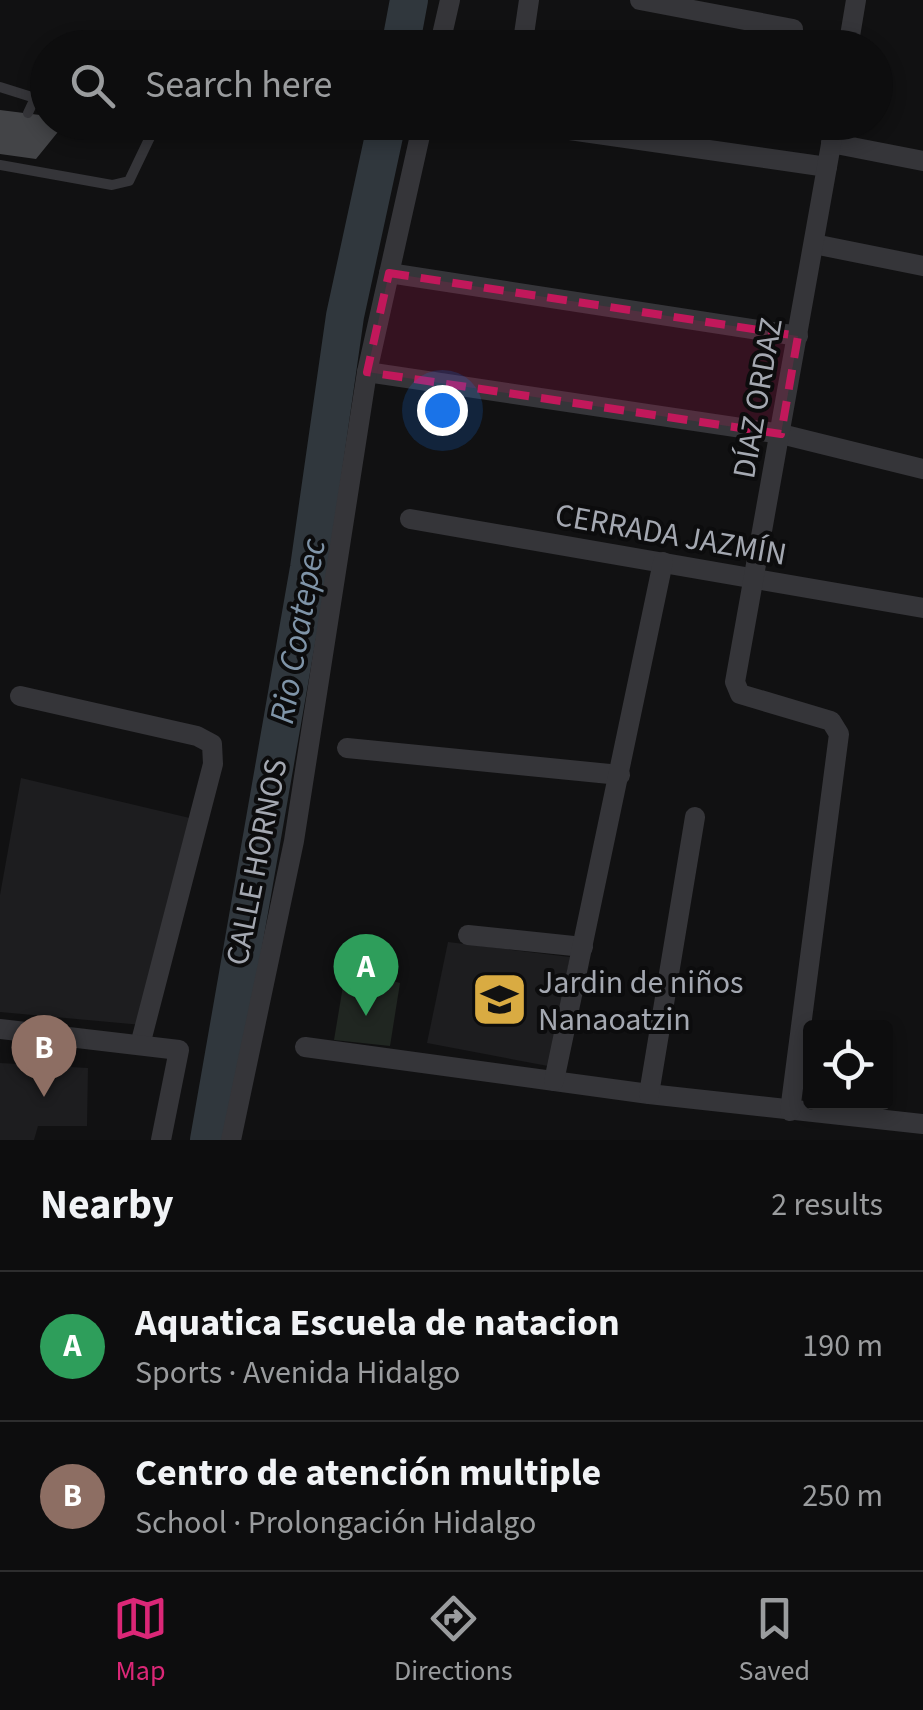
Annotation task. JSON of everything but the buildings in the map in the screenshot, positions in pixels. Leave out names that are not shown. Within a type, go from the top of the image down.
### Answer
[{"type":"street","points":[[443,30],[450,0]]},
{"type":"street","points":[[525,30],[529,0]]},
{"type":"street","points":[[640,0],[760,30]]},
{"type":"street","points":[[851,30],[856,0]]},
{"type":"street","name":"CALLE HORNOS","points":[[231,1140],[294,841],[367,372],[418,140]]},
{"type":"street","points":[[639,140],[827,167]]},
{"type":"street","name":"DÍAZ ORDAZ","points":[[790,1111],[839,734],[831,720],[740,694],[735,682],[832,140]]},
{"type":"street","points":[[856,140],[923,161]]},
{"type":"street","points":[[814,244],[923,266]]},
{"type":"street","points":[[389,273],[798,336]]},
{"type":"street","points":[[367,372],[781,434],[923,469]]},
{"type":"street","name":"CERRADA JAZMÍN","points":[[410,519],[923,608]]},
{"type":"street","points":[[554,1081],[663,562]]},
{"type":"street","points":[[20,696],[196,736],[212,744],[213,764],[140,1045]]},
{"type":"street","points":[[346,748],[620,775]]},
{"type":"street","points":[[649,1094],[696,816]]},
{"type":"street","points":[[468,935],[583,947]]},
{"type":"street","points":[[0,1029],[179,1050],[161,1140]]},
{"type":"street","points":[[304,1047],[649,1094],[923,1123],[920,1140]]},
{"type":"lane","points":[[0,87],[30,96]]},
{"type":"lane","points":[[28,113],[30,109]]},
{"type":"lane","points":[[2,161],[112,186],[129,181],[149,140]]},
{"type":"highlighted area","points":[[389,273],[798,336],[781,434],[367,372]]},
{"type":"shaded area","points":[[21,778],[194,819],[142,1025],[0,1012],[0,895]]},
{"type":"shaded area","name":"Jardin de niños Nanaoatzin","points":[[448,942],[570,957],[548,1066],[427,1043]]},
{"type":"shaded area","points":[[346,968],[400,983],[390,1046],[334,1040]]},
{"type":"shaded area","points":[[0,1063],[88,1068],[87,1126],[38,1126],[34,1140],[0,1140]]},
{"type":"waterway","name":"Rio Coatepec","points":[[403,30],[409,0]]},
{"type":"waterway","name":"Rio Coatepec","points":[[209,1140],[309,568],[345,316],[383,140]]},
{"type":"place","name":"Jardin de niños Nanaoatzin","points":[[499,1000]]},
{"type":"place","name":"Aquatica Escuela de natacion","points":[[366,1016]]},
{"type":"place","name":"Centro de atención multiple","points":[[44,1097]]}]
